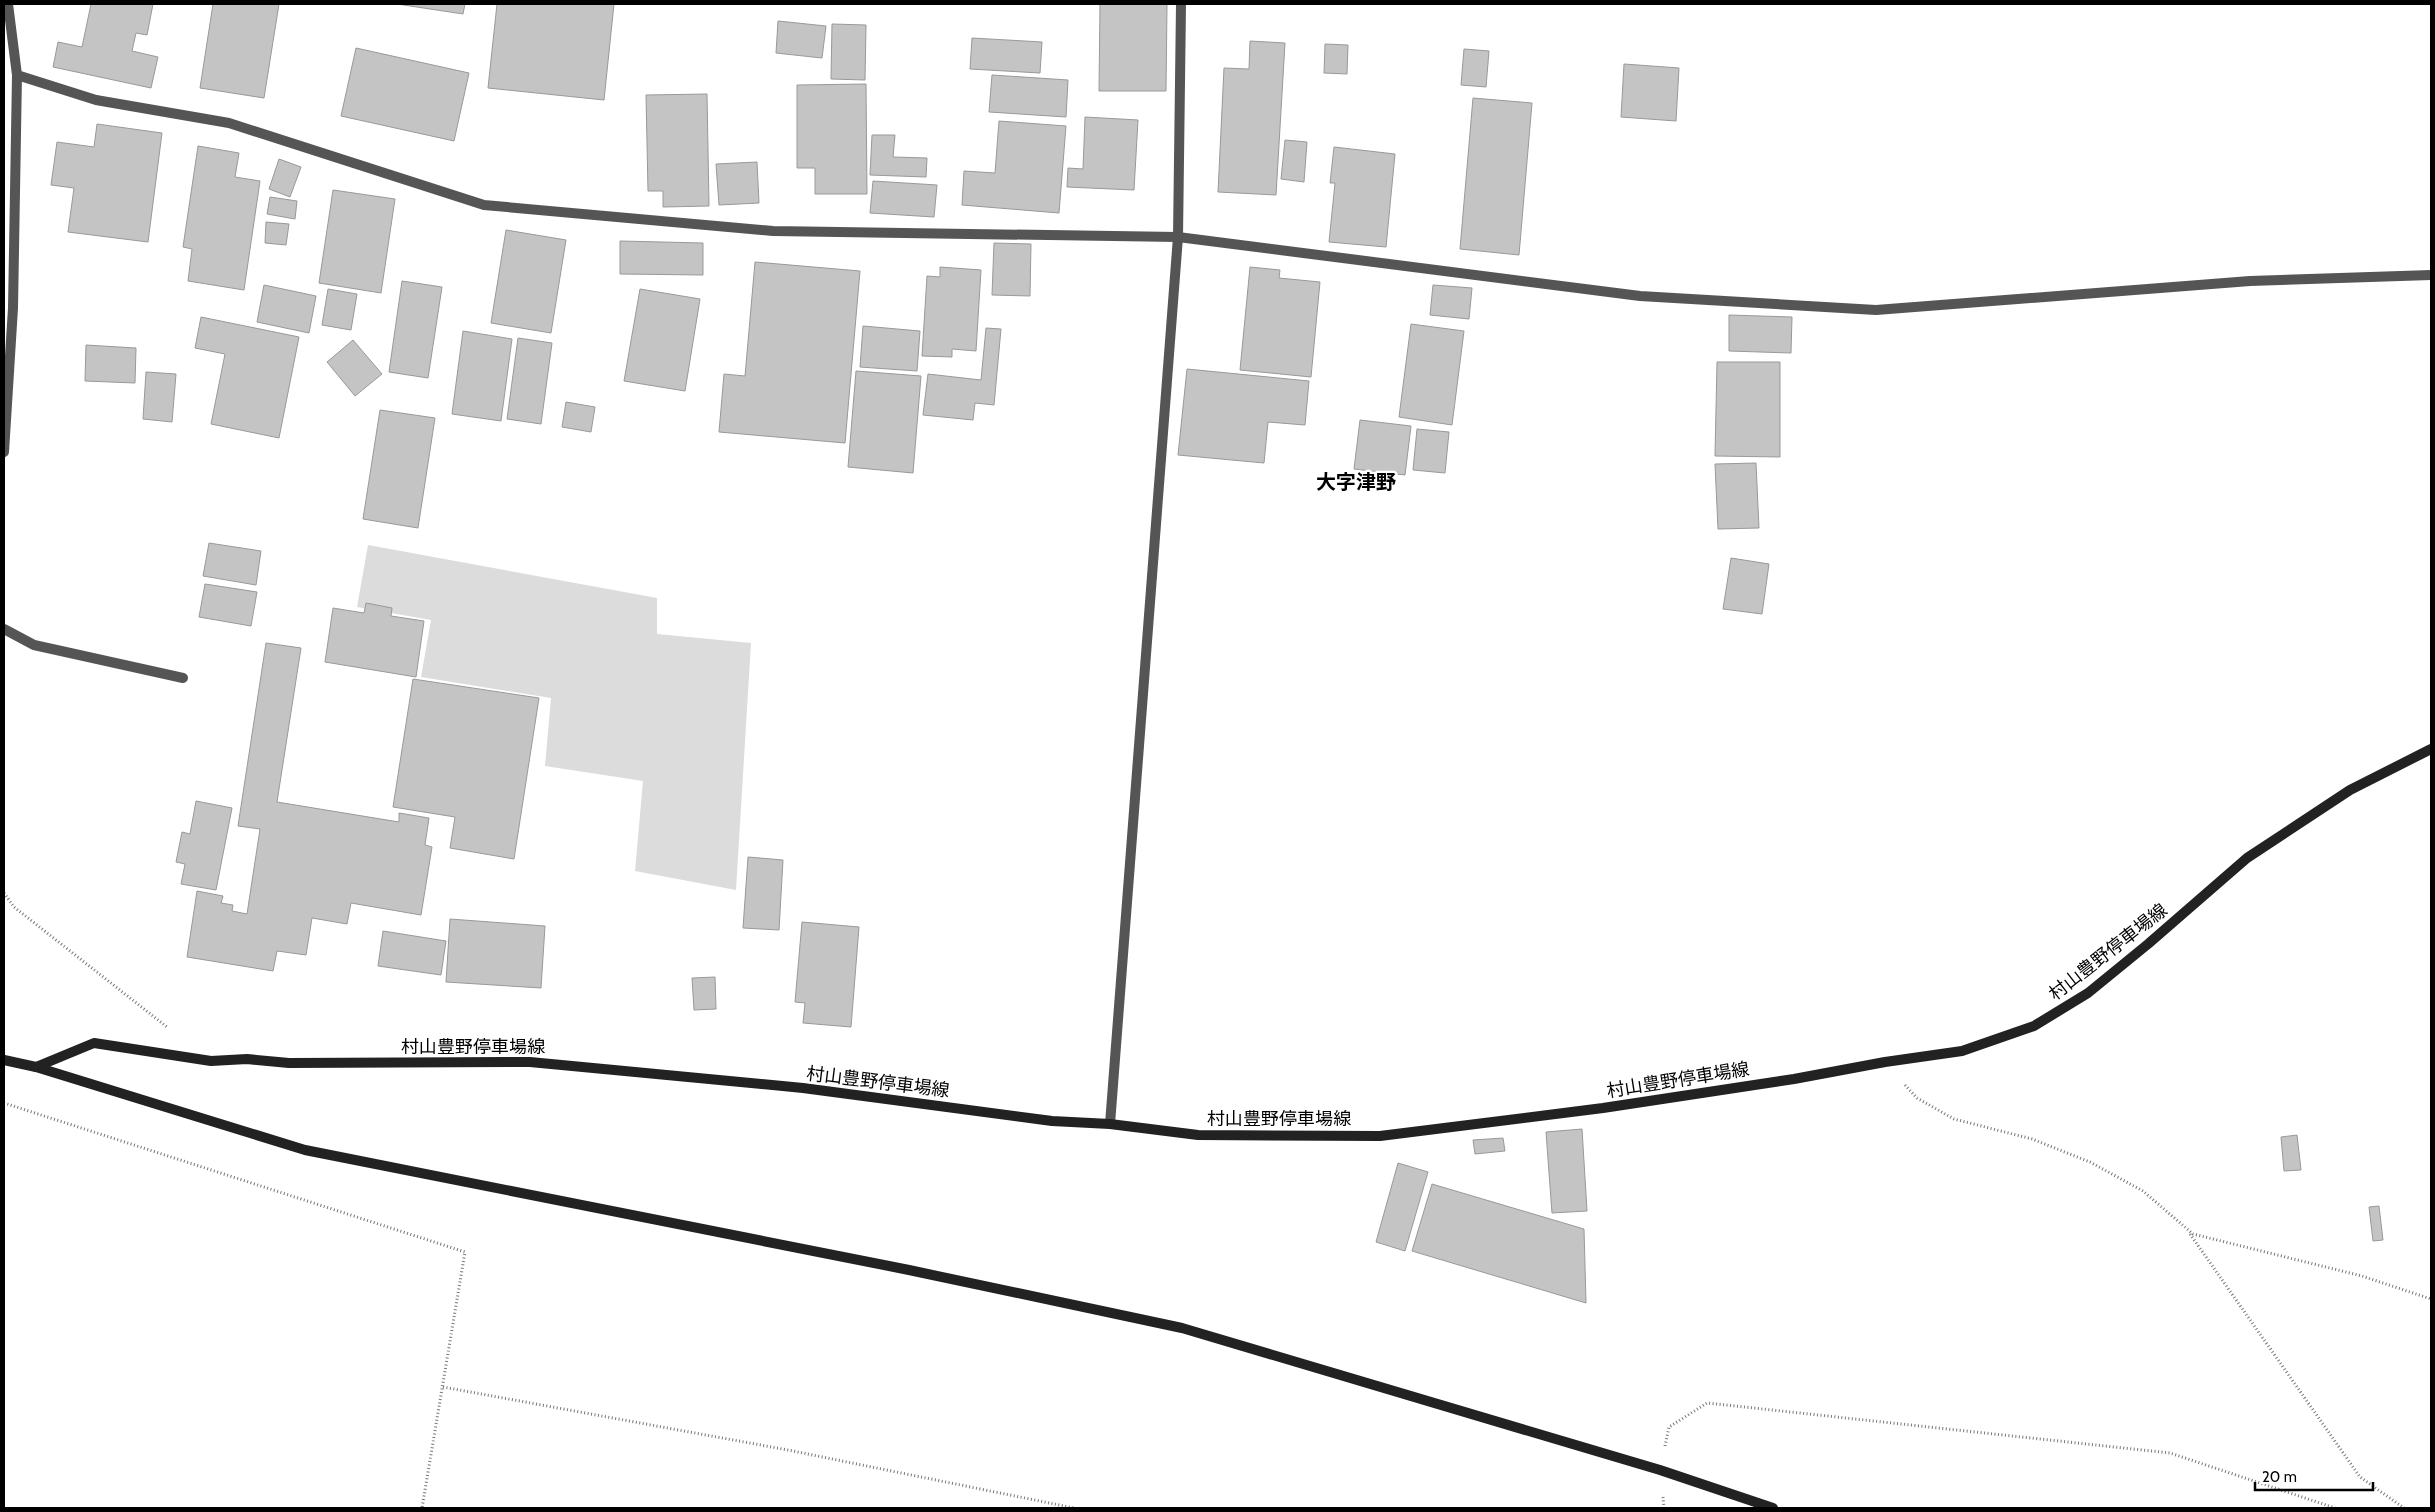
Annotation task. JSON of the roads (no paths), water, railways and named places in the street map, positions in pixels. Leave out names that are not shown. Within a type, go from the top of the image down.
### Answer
[{"type":"main road","name":"村山豊野停車場線","points":[[36,1067],[94,1043],[211,1061],[247,1059],[289,1064],[530,1062],[802,1088],[1052,1121],[1110,1124],[1198,1135],[1380,1136],[1603,1108],[1962,1051],[2034,1026],[2088,993],[2247,858],[2350,790],[2431,749]]},
{"type":"main road","points":[[4,1060],[36,1067],[305,1150],[899,1268],[1182,1328],[1660,1470],[1773,1508]]},
{"type":"street","points":[[4,452],[14,308],[17,75],[8,4]]},
{"type":"street","points":[[1110,1124],[1178,237],[1180,4]]},
{"type":"street","points":[[17,75],[96,100],[229,123],[484,205],[773,231],[1178,237],[1640,296],[1876,310],[2250,281],[2431,275]]},
{"type":"street","points":[[4,629],[34,645],[183,678]]},
{"type":"district","name":"大字津野","points":[[1356,482]]}]
